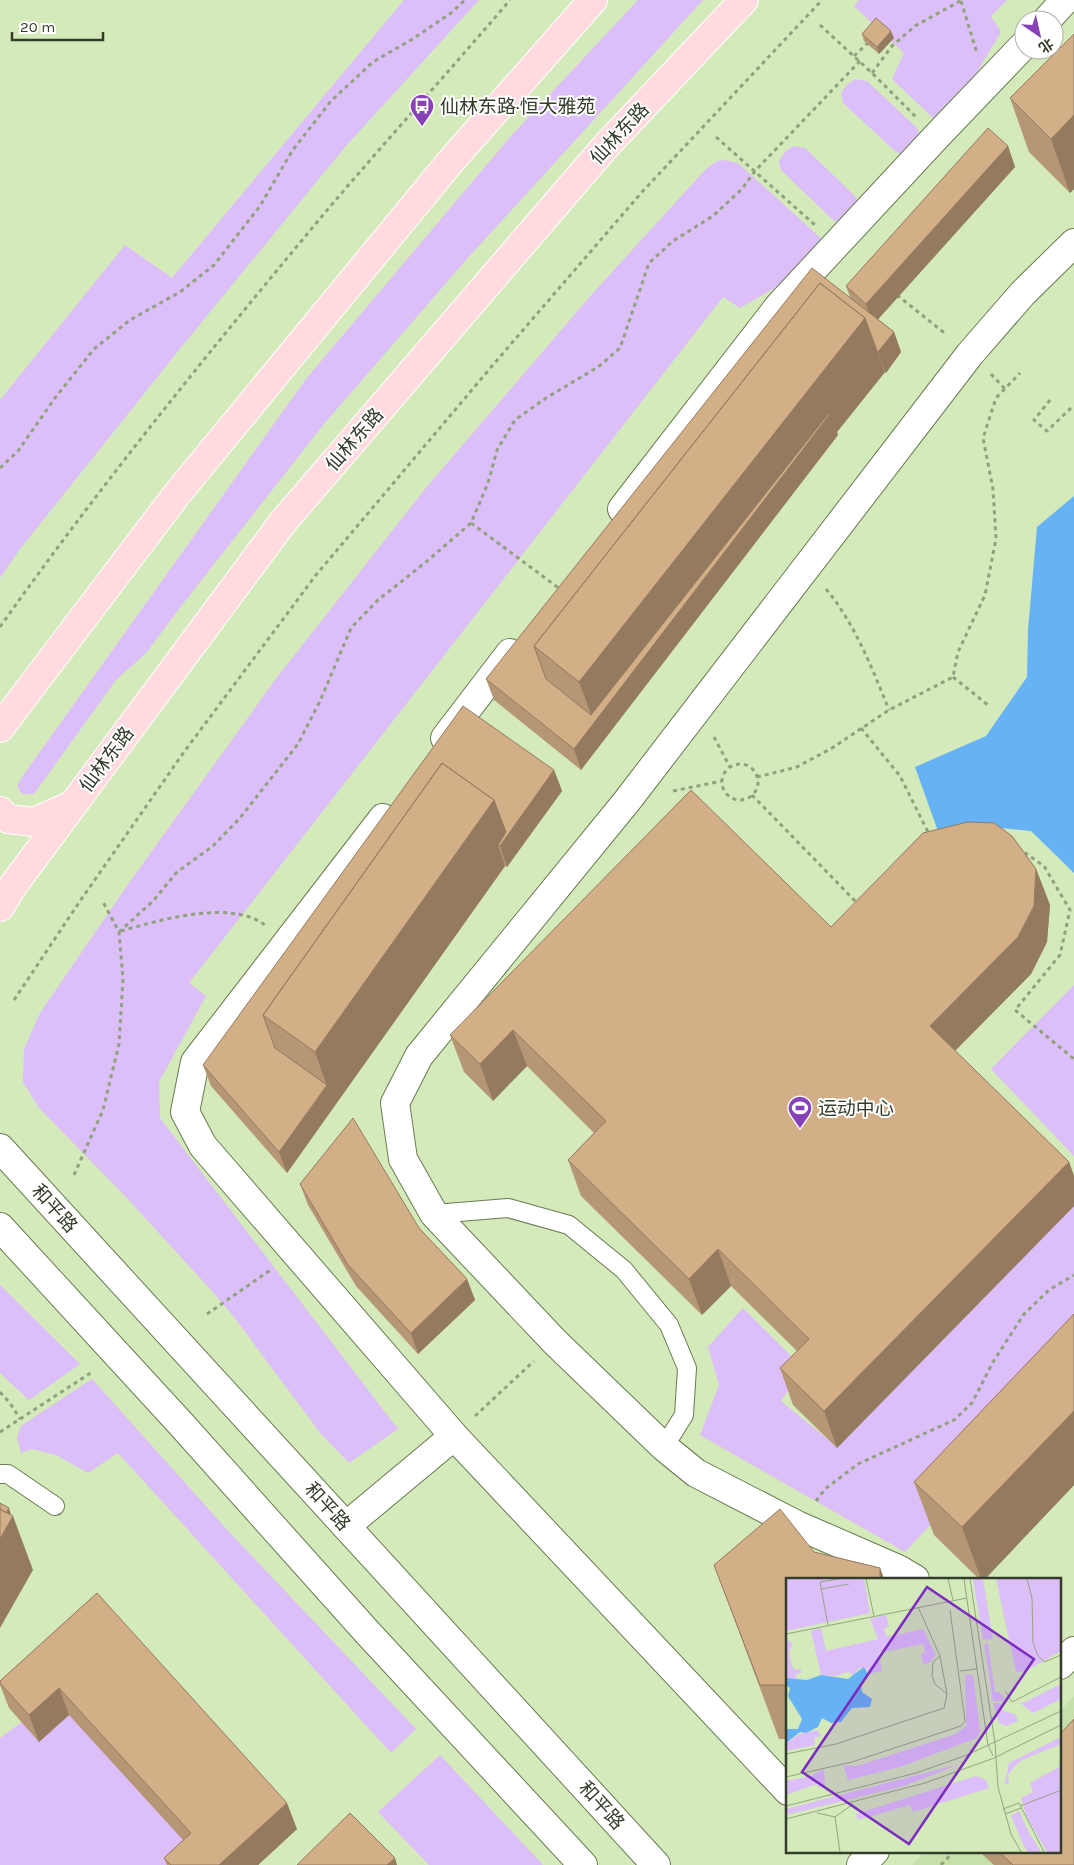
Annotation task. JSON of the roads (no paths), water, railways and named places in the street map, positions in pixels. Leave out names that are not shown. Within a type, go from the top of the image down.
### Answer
[{"type":"main road","name":"仙林东路","points":[[0,907],[12,887],[72,805],[283,522],[606,146],[744,0]]},
{"type":"main road","points":[[0,728],[177,494],[451,161],[585,6]]},
{"type":"main road","points":[[0,811],[8,819],[34,822],[72,805]]},
{"type":"street","points":[[1056,10],[1065,0]]},
{"type":"street","points":[[608,526],[779,306],[1014,56]]},
{"type":"street","points":[[912,1578],[898,1569],[797,1525],[696,1474],[664,1447],[555,1342],[434,1214],[403,1159],[395,1103],[419,1056],[627,800],[970,354],[1024,293],[1074,243]]},
{"type":"street","points":[[433,754],[524,636]]},
{"type":"street","points":[[397,801],[195,1062],[185,1112],[203,1146],[454,1436],[786,1789]]},
{"type":"street","name":"和平路","points":[[0,1148],[656,1865]]},
{"type":"street","points":[[0,1227],[175,1417],[367,1632],[583,1865]]},
{"type":"street","points":[[346,1526],[454,1436]]},
{"type":"street","points":[[1062,1663],[1074,1651]]},
{"type":"street","points":[[861,1865],[874,1852]]},
{"type":"lane","points":[[434,1214],[508,1208],[569,1225],[624,1270],[669,1325],[687,1368],[684,1415],[664,1447]]},
{"type":"lane","points":[[0,1474],[8,1474],[55,1506]]},
{"type":"water","points":[[1074,496],[1074,873],[1031,831],[970,825],[938,831],[915,767],[986,736],[1027,677],[1028,630],[1037,527]]},
{"type":"place","name":"仙林东路·恒大雅苑","points":[[422,127]]},
{"type":"place","name":"运动中心","points":[[800,1129]]}]
